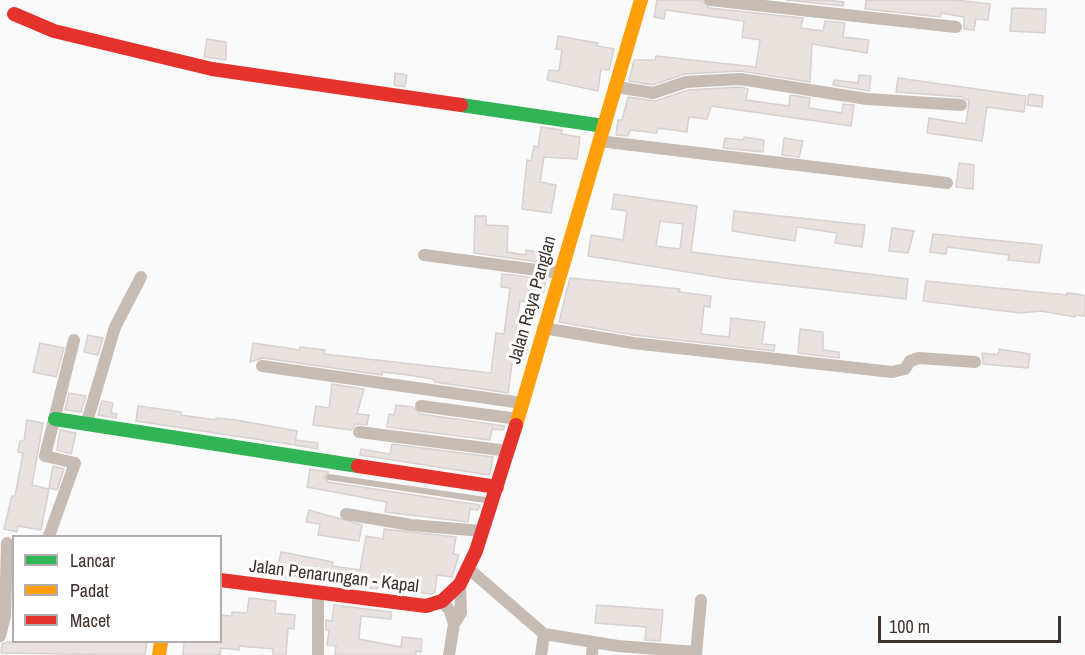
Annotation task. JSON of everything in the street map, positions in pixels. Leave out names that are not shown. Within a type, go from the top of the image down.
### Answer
[{"type":"street","name":"Jalan Raya Panglan","points":[[442,601],[460,584],[468,570],[497,487],[641,0]]},
{"type":"street","points":[[710,0],[956,27]]},
{"type":"street","points":[[14,14],[54,31],[212,69],[604,126]]},
{"type":"street","points":[[617,87],[653,93],[686,82],[740,79],[867,99],[961,105]]},
{"type":"street","points":[[599,141],[947,183]]},
{"type":"street","points":[[424,255],[560,273]]},
{"type":"street","points":[[86,425],[115,327],[141,277]]},
{"type":"street","points":[[543,328],[633,343],[892,372],[905,369],[910,361],[919,358],[975,362]]},
{"type":"street","points":[[51,535],[75,463],[45,456],[74,340]]},
{"type":"street","points":[[262,366],[522,403]]},
{"type":"street","points":[[421,406],[518,419]]},
{"type":"street","points":[[55,419],[497,487]]},
{"type":"street","points":[[359,432],[508,451]]},
{"type":"street","points":[[346,514],[411,525],[482,531]]},
{"type":"street","points":[[0,636],[5,616],[7,543]]},
{"type":"street","points":[[468,570],[544,634],[592,649],[696,654],[701,600]]},
{"type":"street","name":"Jalan Penarungan - Kapal","points":[[222,580],[413,606],[426,606],[442,601]]},
{"type":"street","points":[[449,655],[454,624],[461,613],[460,584]]},
{"type":"street","points":[[318,594],[318,655]]},
{"type":"street","points":[[442,601],[450,611],[454,624]]},
{"type":"street","points":[[541,655],[544,634]]},
{"type":"lane","points":[[329,477],[492,501]]},
{"type":"building","points":[[657,0],[702,0],[709,8],[803,18],[801,28],[823,31],[825,21],[845,23],[843,37],[869,40],[867,53],[812,44],[810,82],[740,71],[685,74],[652,85],[629,81],[634,60],[655,60],[656,56],[756,67],[760,40],[742,37],[744,21],[666,10],[664,19],[654,17]]},
{"type":"building","points":[[786,0],[827,0],[844,2],[843,6]]},
{"type":"building","points":[[866,0],[956,0],[990,4],[988,20],[976,19],[974,30],[964,29],[964,17],[941,13],[940,17],[865,9]]},
{"type":"building","points":[[1012,8],[1046,9],[1045,33],[1010,31]]},
{"type":"building","points":[[558,36],[598,43],[597,46],[614,49],[609,70],[601,69],[598,91],[547,80],[549,70],[559,71],[562,50],[556,49]]},
{"type":"building","points":[[207,39],[226,42],[226,60],[204,57]]},
{"type":"building","points":[[395,73],[407,75],[405,87],[394,85]]},
{"type":"building","points":[[859,75],[871,76],[869,91],[833,85],[834,80],[858,83]]},
{"type":"building","points":[[898,78],[1026,96],[1024,112],[987,107],[982,141],[927,133],[929,118],[966,124],[969,101],[962,97],[896,92]]},
{"type":"building","points":[[740,87],[748,89],[746,100],[789,106],[790,95],[810,98],[809,108],[842,113],[843,104],[854,105],[851,126],[711,106],[707,119],[689,117],[687,132],[658,128],[657,133],[630,130],[628,136],[616,135],[618,120],[622,120],[628,97],[655,101],[688,90]]},
{"type":"building","points":[[1029,94],[1043,96],[1042,107],[1027,105]]},
{"type":"building","points":[[541,127],[562,130],[561,134],[580,137],[577,159],[544,157],[540,182],[556,185],[551,213],[522,209],[527,160],[531,161],[534,146],[538,147]]},
{"type":"building","points":[[744,137],[764,140],[763,152],[723,148],[725,138],[743,140]]},
{"type":"building","points":[[784,138],[803,141],[799,157],[782,155]]},
{"type":"building","points":[[959,163],[974,165],[973,189],[956,187]]},
{"type":"building","points":[[614,194],[697,206],[691,252],[908,279],[906,299],[731,279],[588,256],[591,235],[623,240],[627,211],[612,209]],"holes":[[[660,221],[683,224],[680,249],[656,246]]]},
{"type":"building","points":[[734,211],[865,225],[862,247],[835,243],[837,233],[797,227],[795,241],[732,231]]},
{"type":"building","points":[[475,216],[486,216],[486,225],[508,226],[507,252],[526,255],[526,250],[553,254],[552,264],[474,253]]},
{"type":"building","points":[[892,228],[914,231],[908,253],[889,251]]},
{"type":"building","points":[[933,234],[1042,245],[1039,263],[1008,260],[1009,255],[947,247],[946,254],[930,252]]},
{"type":"building","points":[[502,274],[546,279],[544,292],[534,290],[532,303],[520,301],[515,338],[528,340],[527,350],[522,365],[512,364],[508,393],[435,382],[433,379],[401,374],[382,372],[382,375],[263,358],[250,362],[253,343],[300,350],[300,347],[325,350],[324,354],[491,373],[496,333],[504,334],[510,288],[501,287]]},
{"type":"building","points":[[570,278],[680,289],[679,292],[711,296],[710,307],[704,306],[701,334],[729,337],[731,318],[765,322],[762,344],[775,345],[774,351],[634,335],[559,322]]},
{"type":"building","points":[[926,281],[1067,295],[1067,293],[1078,294],[1085,296],[1085,316],[1075,315],[1075,317],[1041,311],[1020,313],[923,301]]},
{"type":"building","points":[[800,329],[823,332],[823,350],[839,352],[839,358],[798,353]]},
{"type":"building","points":[[88,335],[103,338],[98,355],[84,352]]},
{"type":"building","points":[[40,343],[64,348],[56,377],[33,372]]},
{"type":"building","points":[[999,349],[1030,354],[1028,368],[983,364],[982,353],[998,355]]},
{"type":"building","points":[[332,384],[364,389],[357,414],[369,415],[367,425],[356,424],[351,430],[313,425],[316,406],[329,408]]},
{"type":"building","points":[[69,393],[86,396],[81,412],[65,410]]},
{"type":"building","points":[[102,401],[113,403],[111,413],[117,414],[116,418],[98,415]]},
{"type":"building","points":[[396,405],[413,407],[420,414],[505,426],[503,430],[492,429],[490,440],[387,427],[389,414],[394,415]]},
{"type":"building","points":[[138,406],[181,412],[181,415],[216,420],[216,418],[236,420],[297,431],[295,445],[136,421]]},
{"type":"building","points":[[27,420],[43,423],[32,485],[49,489],[41,530],[18,526],[17,532],[4,529],[12,496],[15,496],[23,453],[18,452],[20,441],[24,441]]},
{"type":"building","points":[[60,430],[76,433],[71,454],[57,450]]},
{"type":"building","points":[[296,440],[318,443],[317,449],[295,445]]},
{"type":"building","points":[[392,444],[493,457],[491,469],[489,475],[360,455],[361,449],[390,454]]},
{"type":"building","points":[[53,466],[64,469],[57,490],[49,488]]},
{"type":"building","points":[[310,469],[329,472],[324,477],[328,482],[480,505],[478,510],[470,509],[468,522],[385,512],[387,502],[307,487]]},
{"type":"building","points":[[309,510],[362,525],[359,541],[318,535],[320,524],[306,522]]},
{"type":"building","points":[[384,529],[456,537],[453,554],[459,555],[452,577],[437,575],[435,592],[430,594],[378,585],[377,589],[289,575],[288,578],[276,576],[281,552],[333,562],[332,566],[360,570],[366,536],[383,539]]},
{"type":"building","points":[[249,598],[276,601],[275,613],[295,615],[294,629],[288,628],[286,655],[273,655],[273,649],[239,646],[239,650],[221,648],[220,655],[183,655],[184,643],[222,643],[222,615],[232,616],[232,612],[247,613]]},
{"type":"building","points":[[334,605],[391,612],[391,619],[361,616],[359,639],[401,647],[402,637],[422,639],[421,652],[416,651],[416,655],[335,655],[336,646],[327,645],[329,630],[326,630],[326,620],[332,621]]},
{"type":"building","points":[[597,605],[663,610],[660,641],[645,640],[646,627],[595,623]]},
{"type":"building","points":[[7,642],[147,643],[145,655],[1,653],[2,644]]},
{"type":"traffic: fast","points":[[461,105],[604,126]]},
{"type":"traffic: fast","points":[[55,419],[358,466]]},
{"type":"traffic: slow","points":[[516,425],[641,0]]},
{"type":"traffic: slow","points":[[159,655],[161,643]]},
{"type":"traffic: jam","points":[[14,14],[54,31],[212,69],[461,105]]},
{"type":"traffic: jam","points":[[222,580],[426,606],[442,601],[460,584],[476,551],[516,425]]},
{"type":"traffic: jam","points":[[358,466],[497,487]]}]
